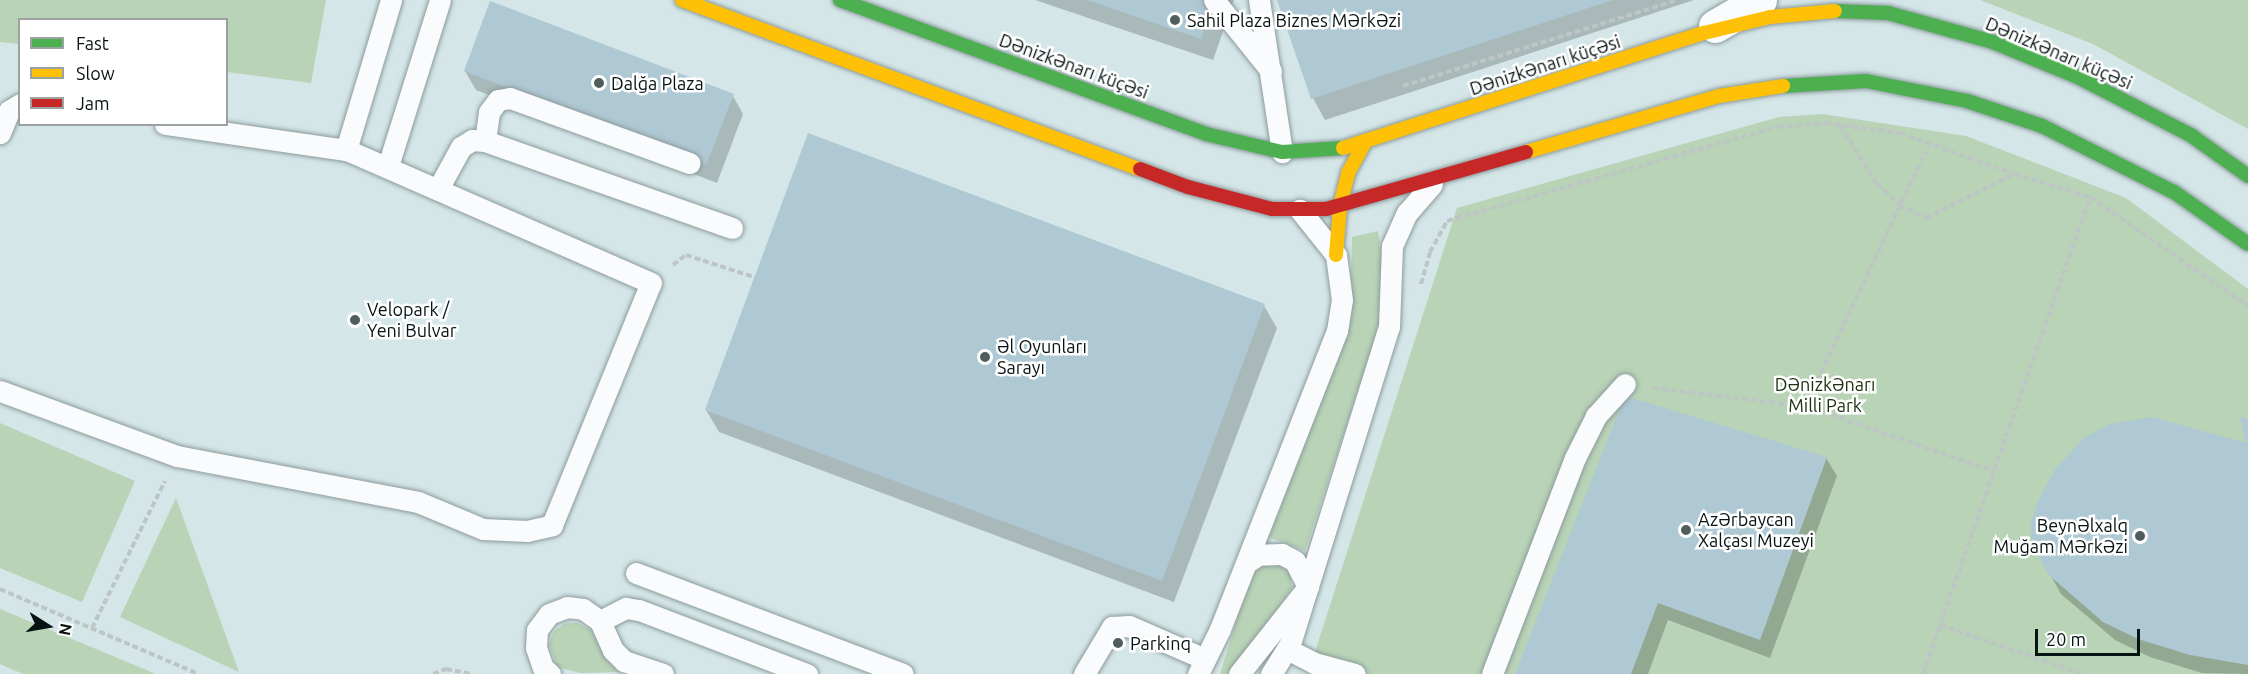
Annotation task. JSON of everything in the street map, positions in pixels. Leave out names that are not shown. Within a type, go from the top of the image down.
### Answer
[{"type":"main road","points":[[682,0],[1188,187],[1239,202],[1300,210],[1340,206],[1435,182],[1719,96],[1780,86],[1866,81],[1966,101],[2042,126],[2174,192],[2248,244]]},
{"type":"main road","name":"Dənizkənarı küçəsi","points":[[840,0],[1206,134],[1282,153],[1335,150],[1704,33],[1770,17],[1858,11],[1934,23],[1993,42],[2138,105],[2192,136],[2248,176]]},
{"type":"main road","points":[[1953,16],[1993,42]]},
{"type":"main road","points":[[1336,255],[1340,206],[1348,173],[1366,141]]},
{"type":"street","points":[[1704,33],[1760,0]]},
{"type":"lane","points":[[346,150],[391,0]]},
{"type":"lane","points":[[388,166],[440,0]]},
{"type":"lane","points":[[1214,0],[1271,71]]},
{"type":"lane","points":[[1259,0],[1282,153]]},
{"type":"lane","points":[[485,141],[489,112],[498,100],[510,98],[690,163]]},
{"type":"lane","points":[[0,133],[9,111],[18,105]]},
{"type":"lane","points":[[0,391],[177,456],[418,502],[483,529],[541,530],[552,525],[651,283],[388,166],[346,150],[179,126]]},
{"type":"lane","points":[[438,189],[461,147],[472,140],[485,141],[732,228]]},
{"type":"lane","points":[[1271,674],[1287,649],[1389,327],[1392,246],[1407,213],[1435,182]]},
{"type":"lane","points":[[1084,674],[1112,627],[1130,626],[1204,669],[1337,331],[1342,300],[1336,255],[1300,210]]},
{"type":"lane","points":[[1492,674],[1575,458],[1596,416],[1625,384]]},
{"type":"lane","points":[[1246,563],[1258,555],[1282,554],[1295,561],[1308,587]]},
{"type":"lane","points":[[636,573],[903,674]]},
{"type":"lane","points":[[1239,674],[1308,587]]},
{"type":"lane","points":[[550,674],[543,668],[537,648],[537,630],[549,614],[567,607],[583,609],[600,621],[613,650],[624,661],[663,674]]},
{"type":"lane","points":[[600,621],[626,608],[639,610],[807,674]]},
{"type":"lane","points":[[1287,649],[1314,663],[1355,674]]},
{"type":"path","points":[[1403,86],[1677,0]]},
{"type":"path","points":[[1840,125],[1877,184],[1900,206],[1926,218],[2014,174]]},
{"type":"path","points":[[1421,286],[1430,252],[1447,221],[1778,127],[1840,125],[1900,133],[2014,174],[2090,197],[2248,306]]},
{"type":"path","points":[[1805,406],[1926,151]]},
{"type":"path","points":[[1923,674],[2090,197]]},
{"type":"path","points":[[651,283],[686,255],[754,277]]},
{"type":"path","points":[[1625,384],[1805,406],[1994,471]]},
{"type":"path","points":[[92,628],[177,456]]},
{"type":"path","points":[[0,589],[198,674]]},
{"type":"path","points":[[1940,625],[2083,674]]},
{"type":"path","points":[[433,674],[446,669],[472,674]]},
{"type":"green space","points":[[0,0],[326,0],[311,83],[228,72],[228,18],[18,18],[18,44],[0,42]]},
{"type":"green space","points":[[1980,0],[2248,0],[2248,129],[2093,44]]},
{"type":"green space","name":"Dənizkənarı Milli Park","points":[[1822,114],[1966,136],[2126,198],[2248,289],[2248,674],[1308,674],[1457,208],[1779,117]]},
{"type":"green space","points":[[1378,231],[1386,281],[1382,318],[1305,551],[1269,537],[1350,327],[1352,237]]},
{"type":"green space","points":[[0,423],[135,481],[82,602],[0,568]]},
{"type":"green space","points":[[176,498],[239,672],[120,617]]},
{"type":"green space","points":[[1266,563],[1279,565],[1290,573],[1292,588],[1232,674],[1220,674],[1249,579],[1257,567]]},
{"type":"green space","points":[[0,609],[156,674],[23,674],[0,664]]},
{"type":"green space","points":[[566,623],[578,623],[591,630],[606,659],[619,672],[580,673],[557,667],[549,644],[554,631]]},
{"type":"building","name":"Sahil Plaza Biznes Mərkəzi","points":[[1087,0],[1214,0],[1201,39]]},
{"type":"building","points":[[1277,0],[1613,0],[1311,99]]},
{"type":"building","name":"Dalğa Plaza","points":[[490,1],[734,94],[706,165],[464,71]]},
{"type":"building","name":"Əl Oyunları Sarayı","points":[[808,133],[1265,304],[1162,581],[705,410]]},
{"type":"building","name":"Azərbaycan Xalçası Muzeyi","points":[[1625,396],[1827,457],[1760,640],[1658,603],[1631,674],[1515,674]]},
{"type":"building","name":"Beynəlxalq Muğam Mərkəzi","points":[[2152,417],[2246,443],[2240,417],[2248,419],[2248,665],[2190,655],[2138,639],[2103,622],[2049,575],[2033,546],[2030,526],[2038,502],[2054,471],[2069,454],[2084,438],[2110,424]]},
{"type":"traffic: fast","points":[[840,0],[1206,134],[1282,152],[1343,148]]},
{"type":"traffic: fast","points":[[1835,11],[1888,13],[1993,42],[2076,76],[2192,136],[2248,176]]},
{"type":"traffic: fast","points":[[1783,86],[1866,81],[1967,101],[2042,126],[2174,192],[2248,244]]},
{"type":"traffic: slow","points":[[682,0],[1140,169]]},
{"type":"traffic: slow","points":[[1343,148],[1704,33],[1770,17],[1835,11]]},
{"type":"traffic: slow","points":[[1526,152],[1719,96],[1783,86]]},
{"type":"traffic: slow","points":[[1336,255],[1340,206],[1348,173],[1366,141]]},
{"type":"traffic: jam","points":[[1140,169],[1188,187],[1272,209],[1326,209],[1526,152]]},
{"type":"place","name":"Sahil Plaza Biznes Mərkəzi","points":[[1175,20]]},
{"type":"place","name":"Dalğa Plaza","points":[[599,83]]},
{"type":"place","name":"Velopark / Yeni Bulvar","points":[[355,320]]},
{"type":"place","name":"Əl Oyunları Sarayı","points":[[985,357]]},
{"type":"place","name":"Azərbaycan Xalçası Muzeyi","points":[[1686,530]]},
{"type":"place","name":"Beynəlxalq Muğam Mərkəzi","points":[[2140,536]]},
{"type":"place","name":"Parkinq","points":[[1118,643]]}]
